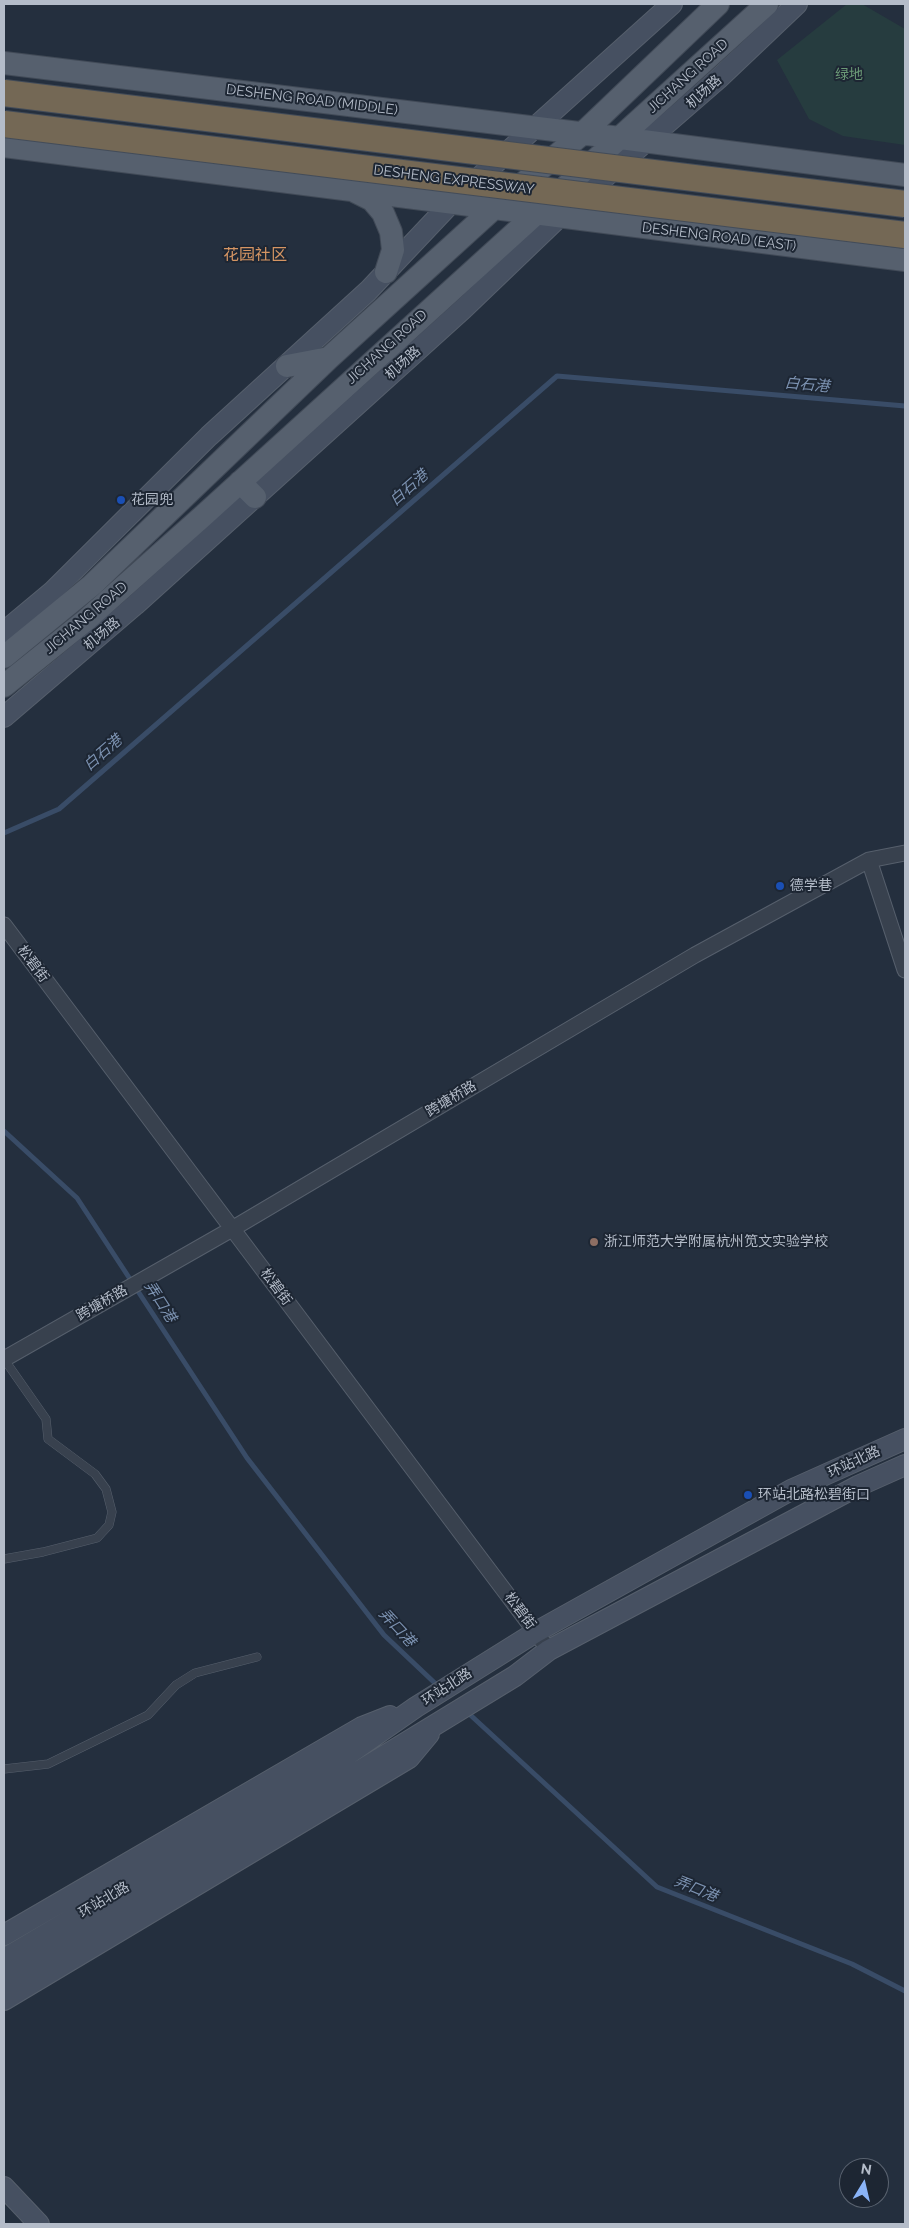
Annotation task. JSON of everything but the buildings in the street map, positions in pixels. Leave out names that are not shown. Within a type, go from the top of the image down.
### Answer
[{"type":"highway","points":[[4,93],[905,204]]},
{"type":"highway","name":"DESHENG EXPRESSWAY","points":[[4,124],[905,235]]},
{"type":"main road","points":[[4,632],[52,592],[209,436],[287,366],[386,272],[452,202],[672,4]]},
{"type":"main road","points":[[4,657],[92,585],[330,357],[494,208],[583,133],[718,4]]},
{"type":"main road","name":"JICHANG ROAD","points":[[4,686],[247,490],[534,214],[767,4]]},
{"type":"main road","name":"机场路","points":[[4,717],[135,605],[247,490],[463,309],[559,217],[718,80],[797,4]]},
{"type":"main road","name":"DESHENG ROAD (MIDDLE)","points":[[4,63],[620,138]]},
{"type":"main road","points":[[620,138],[905,175]]},
{"type":"main road","points":[[4,146],[534,214]]},
{"type":"main road","points":[[348,189],[372,200],[383,213],[391,232],[393,250],[386,272]]},
{"type":"main road","name":"DESHENG ROAD (EAST)","points":[[534,214],[905,260]]},
{"type":"main road","points":[[287,366],[330,357]]},
{"type":"main road","name":"环站北路","points":[[4,1959],[340,1760],[416,1707],[536,1632],[791,1490],[905,1439]]},
{"type":"main road","name":"环站北路","points":[[4,1979],[515,1676],[549,1650],[858,1486],[905,1465]]},
{"type":"main road","points":[[4,1936],[362,1727],[416,1707]]},
{"type":"main road","points":[[4,2000],[410,1758],[438,1722]]},
{"type":"main road","points":[[4,2187],[40,2224]]},
{"type":"street","name":"跨塘桥路","points":[[4,1359],[232,1229],[695,955],[869,860],[905,853]]},
{"type":"street","points":[[869,860],[905,970]]},
{"type":"street","name":"松碧街","points":[[4,925],[549,1650]]},
{"type":"lane","points":[[4,1359],[46,1419],[48,1439],[95,1474],[106,1489],[112,1512],[109,1525],[97,1538],[43,1552],[4,1559]]},
{"type":"lane","points":[[4,1769],[48,1764],[148,1715],[176,1685],[195,1673],[257,1657]]},
{"type":"green space","name":"绿地","points":[[847,4],[862,4],[905,29],[905,145],[843,136],[809,119],[777,60]]},
{"type":"waterway","name":"白石港","points":[[4,833],[59,809],[557,376],[905,406]]},
{"type":"waterway","name":"弄口港","points":[[4,1131],[77,1198],[247,1458],[384,1635],[439,1687]]},
{"type":"waterway","name":"弄口港","points":[[466,1711],[657,1887],[852,1964],[905,1991]]},
{"type":"place","name":"花园兜","points":[[121,500]]},
{"type":"place","name":"德学巷","points":[[780,886]]},
{"type":"place","name":"浙江师范大学附属杭州笕文实验学校","points":[[594,1242]]},
{"type":"place","name":"环站北路松碧街口","points":[[748,1495]]},
{"type":"district","name":"花园社区","points":[[255,255]]}]
